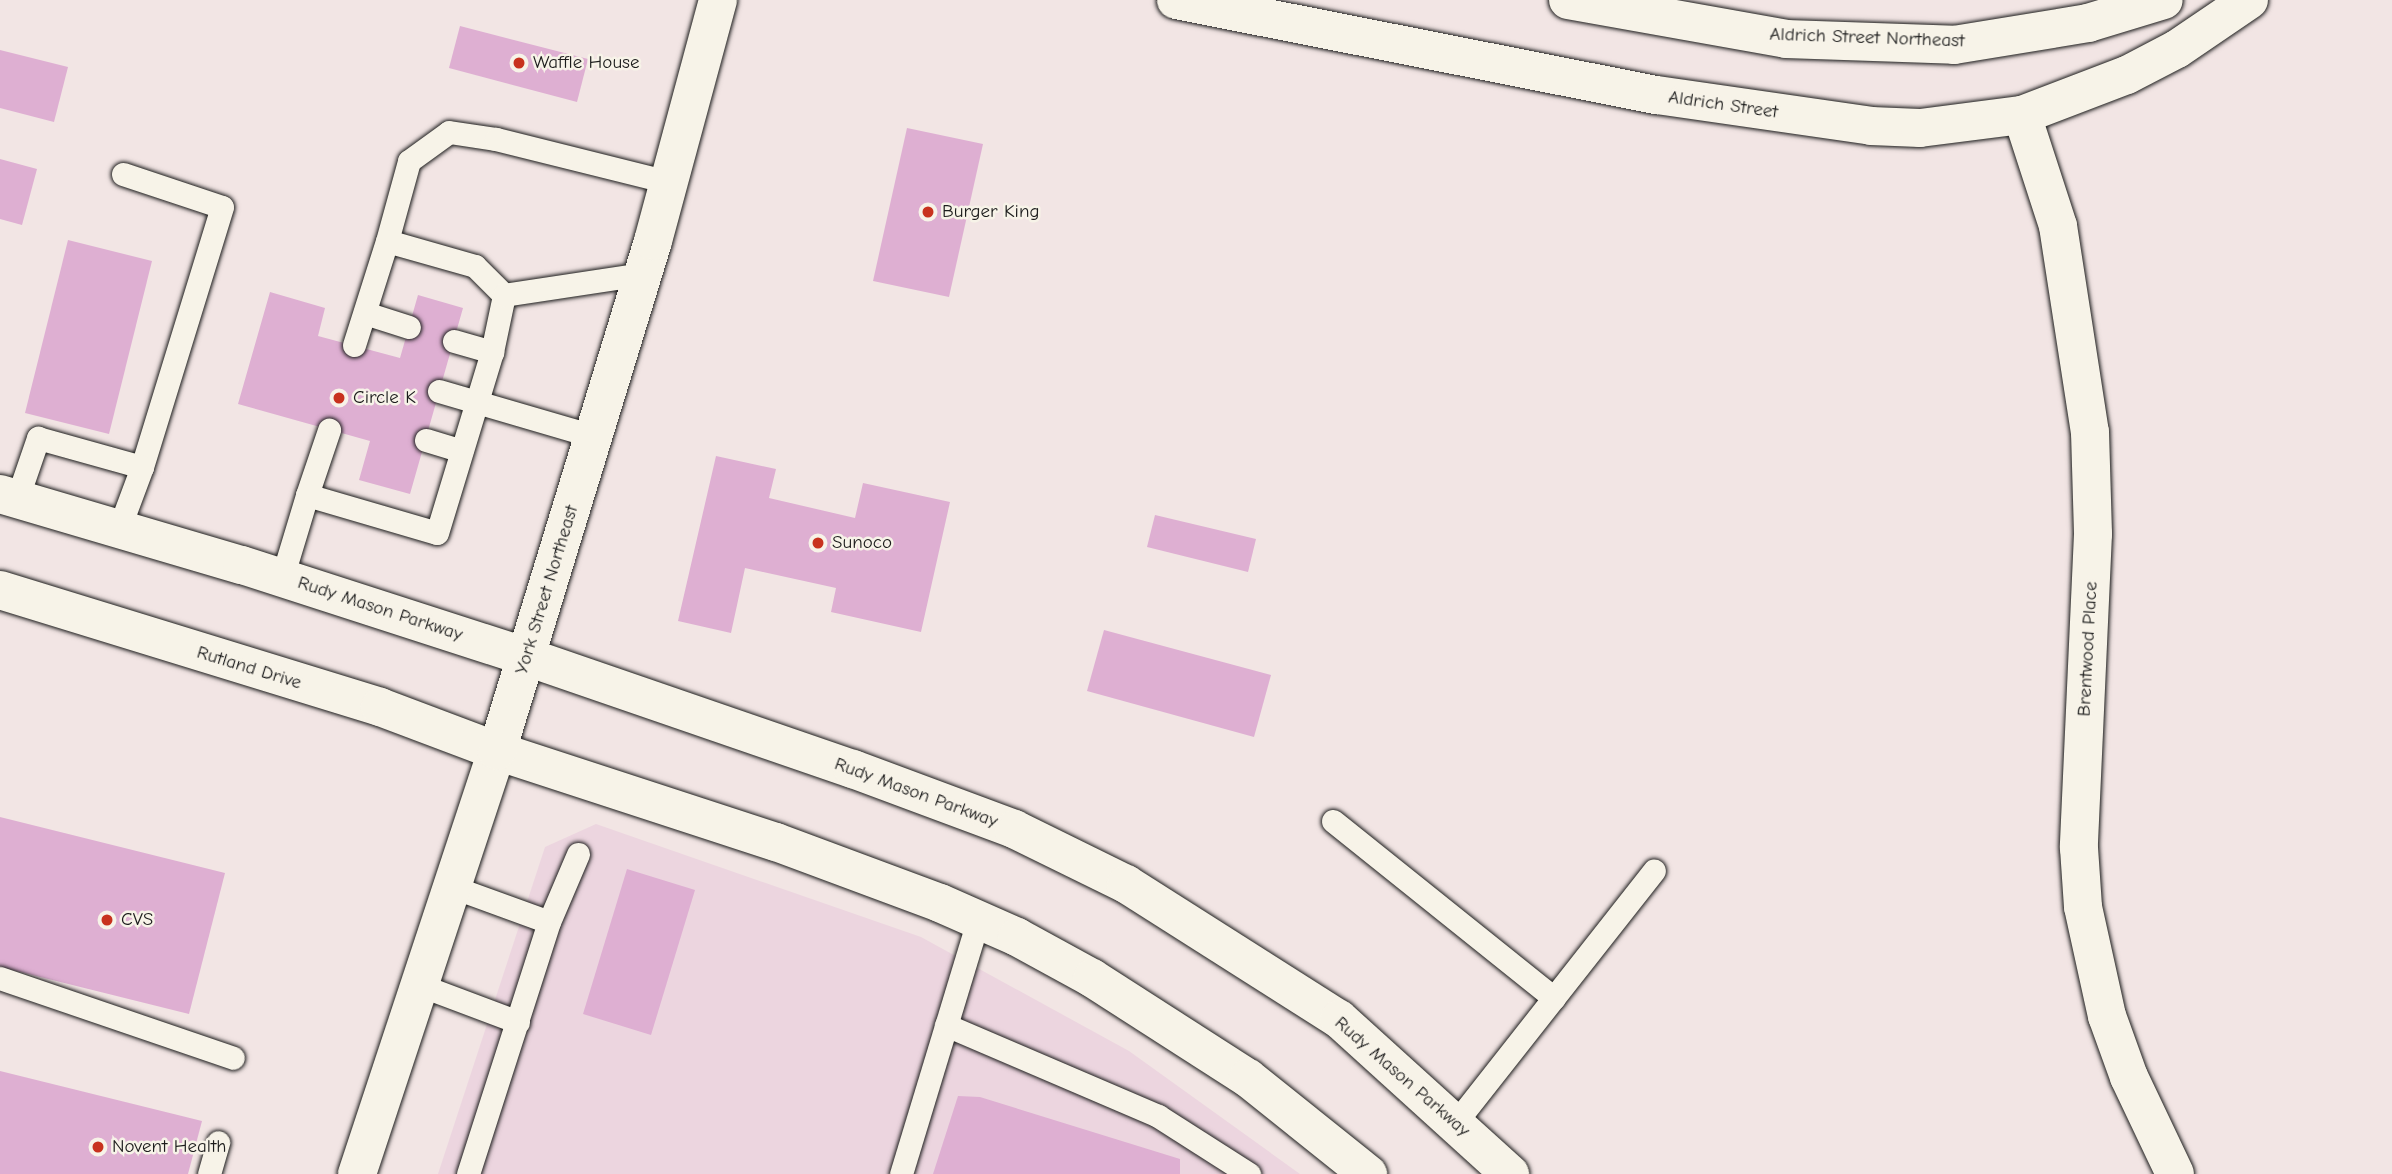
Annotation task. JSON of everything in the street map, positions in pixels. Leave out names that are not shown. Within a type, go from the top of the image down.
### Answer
[{"type":"main road","name":"York Street Northeast","points":[[357,1174],[417,984],[527,657],[643,274],[718,0]]},
{"type":"main road","name":"Aldrich Street","points":[[1175,0],[1333,16],[1657,95],[1871,127],[1920,128],[2022,115],[2127,75],[2177,49],[2249,0]]},
{"type":"main road","name":"Aldrich Street Northeast","points":[[1568,0],[1705,12],[1786,39],[1954,45],[2088,23],[2164,0]]},
{"type":"main road","name":"Brentwood Place","points":[[2022,115],[2058,226],[2090,432],[2093,534],[2079,848],[2083,907],[2106,1016],[2129,1077],[2175,1174]]},
{"type":"main road","points":[[8,497],[119,529]]},
{"type":"main road","name":"Rudy Mason Parkway","points":[[119,529],[242,565],[527,657],[853,768],[1002,825],[1126,884],[1339,1019],[1456,1122],[1510,1174]]},
{"type":"main road","name":"Rutland Drive","points":[[0,590],[380,707],[497,751]]},
{"type":"main road","points":[[497,751],[776,842],[978,919],[1092,978],[1168,1024],[1248,1078],[1368,1174]]},
{"type":"lane","points":[[354,345],[409,161],[449,132],[496,139],[668,182]]},
{"type":"lane","points":[[119,529],[142,467],[222,207],[123,174]]},
{"type":"lane","points":[[387,241],[475,266],[504,296]]},
{"type":"lane","points":[[504,296],[643,274]]},
{"type":"lane","points":[[307,495],[437,533],[492,352],[504,296]]},
{"type":"lane","points":[[365,313],[409,327]]},
{"type":"lane","points":[[454,341],[492,352]]},
{"type":"lane","points":[[439,391],[593,436]]},
{"type":"lane","points":[[282,578],[329,429]]},
{"type":"lane","points":[[8,497],[38,438],[142,467]]},
{"type":"lane","points":[[426,440],[461,451]]},
{"type":"lane","points":[[1333,821],[1554,998]]},
{"type":"lane","points":[[468,1174],[549,922],[578,854]]},
{"type":"lane","points":[[1456,1122],[1654,870]]},
{"type":"lane","points":[[450,886],[549,922]]},
{"type":"lane","points":[[901,1174],[978,919]]},
{"type":"lane","points":[[0,978],[233,1058]]},
{"type":"lane","points":[[417,984],[519,1022]]},
{"type":"lane","points":[[946,1025],[1157,1116],[1249,1174]]},
{"type":"lane","points":[[209,1174],[218,1142]]},
{"type":"shaded area","points":[[596,824],[921,937],[1129,1051],[1300,1174],[438,1174],[545,847]]},
{"type":"building","name":"Waffle House","points":[[460,26],[588,59],[577,102],[449,68]]},
{"type":"building","points":[[0,50],[68,67],[54,122],[0,108]]},
{"type":"building","name":"Burger King","points":[[907,128],[983,144],[949,297],[873,281]]},
{"type":"building","points":[[0,159],[37,169],[22,225],[0,219]]},
{"type":"building","points":[[68,240],[152,261],[109,434],[25,413]]},
{"type":"building","name":"Circle K","points":[[270,292],[325,308],[318,336],[400,358],[418,295],[463,308],[410,494],[359,480],[370,441],[238,404]]},
{"type":"building","name":"Sunoco","points":[[716,456],[776,469],[769,498],[855,518],[863,483],[950,502],[921,632],[831,612],[836,588],[745,568],[731,633],[678,621]]},
{"type":"building","points":[[1155,515],[1256,539],[1248,572],[1147,547]]},
{"type":"building","points":[[1104,630],[1271,675],[1254,737],[1087,691]]},
{"type":"building","name":"CVS","points":[[0,817],[225,873],[189,1014],[0,967]]},
{"type":"building","points":[[627,869],[695,890],[651,1035],[583,1014]]},
{"type":"building","name":"Novent Health","points":[[0,1071],[202,1121],[188,1174],[0,1174]]},
{"type":"building","points":[[958,1096],[980,1097],[1180,1159],[1180,1174],[933,1174]]},
{"type":"place","name":"Waffle House","points":[[519,63]]},
{"type":"place","name":"Burger King","points":[[928,212]]},
{"type":"place","name":"Circle K","points":[[339,398]]},
{"type":"place","name":"Sunoco","points":[[818,543]]},
{"type":"place","name":"CVS","points":[[107,920]]},
{"type":"place","name":"Novent Health","points":[[98,1147]]}]
